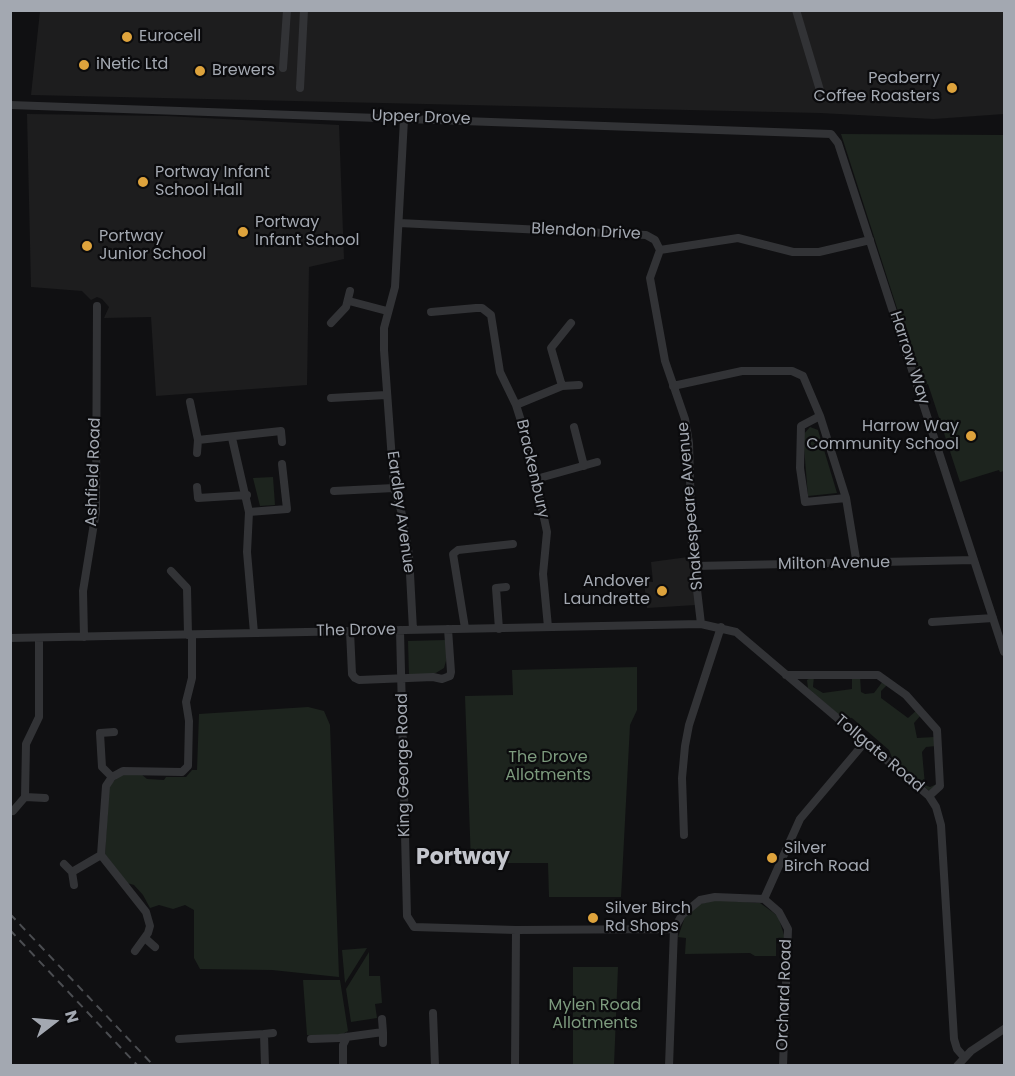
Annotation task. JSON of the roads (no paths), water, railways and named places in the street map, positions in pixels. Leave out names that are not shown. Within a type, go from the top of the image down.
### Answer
[{"type":"street","points":[[283,68],[287,10]]},
{"type":"street","points":[[300,88],[304,10]]},
{"type":"street","points":[[796,10],[822,97]]},
{"type":"street","name":"Upper Drove","points":[[10,105],[831,134]]},
{"type":"street","name":"Eardley Avenue","points":[[404,118],[395,287],[384,328],[386,395],[394,488],[401,510],[409,555],[413,630]]},
{"type":"street","name":"Harrow Way","points":[[831,134],[838,143],[1005,652]]},
{"type":"street","name":"Blendon Drive","points":[[399,223],[646,235],[655,240],[660,250],[738,238],[793,252],[819,252],[870,240]]},
{"type":"street","name":"Shakespeare Avenue","points":[[660,250],[650,278],[665,361],[685,419],[689,443],[692,547],[701,624]]},
{"type":"street","points":[[331,323],[349,296],[387,312]]},
{"type":"street","name":"Ashfield Road","points":[[84,637],[83,591],[96,512],[97,306]]},
{"type":"street","name":"Brackenbury","points":[[431,312],[483,308],[491,315],[500,372],[516,405],[528,442],[547,532],[543,574],[548,627]]},
{"type":"street","points":[[562,386],[551,348],[571,323]]},
{"type":"street","points":[[673,386],[741,371],[798,372],[807,382],[820,416],[846,498],[857,565]]},
{"type":"street","points":[[516,405],[562,386],[579,385]]},
{"type":"street","points":[[331,398],[386,395]]},
{"type":"street","points":[[190,402],[198,441],[197,453]]},
{"type":"street","points":[[820,416],[801,426],[800,468],[805,502],[846,498]]},
{"type":"street","points":[[198,441],[232,438],[281,428],[282,442]]},
{"type":"street","points":[[574,428],[584,466]]},
{"type":"street","points":[[232,438],[247,495],[249,512],[247,552],[254,633]]},
{"type":"street","points":[[536,479],[597,462]]},
{"type":"street","points":[[249,512],[286,509],[282,464]]},
{"type":"street","points":[[197,487],[195,500],[247,495]]},
{"type":"street","points":[[334,491],[394,488]]},
{"type":"street","points":[[465,628],[453,554],[458,550],[513,544]]},
{"type":"street","name":"Milton Avenue","points":[[695,566],[857,565],[974,560]]},
{"type":"street","points":[[135,951],[146,939],[150,926],[146,912],[100,855],[106,786],[112,777],[123,771],[182,772],[188,766],[189,721],[186,702],[192,678],[187,588],[171,571]]},
{"type":"street","points":[[499,629],[496,588],[506,587]]},
{"type":"street","points":[[932,622],[993,618]]},
{"type":"street","name":"The Drove","points":[[10,638],[701,624]]},
{"type":"street","name":"Tollgate Road","points":[[701,624],[736,632],[929,796],[936,807],[941,825],[954,1040],[964,1058]]},
{"type":"street","points":[[684,835],[682,778],[685,746],[689,725],[721,627]]},
{"type":"street","name":"King George Road","points":[[350,631],[352,674],[359,680],[450,676],[448,629]]},
{"type":"street","name":"King George Road","points":[[400,630],[408,920],[414,927],[516,930],[674,929]]},
{"type":"street","points":[[13,811],[25,797],[26,744],[39,717],[39,638]]},
{"type":"street","points":[[801,687],[808,674]]},
{"type":"street","points":[[786,675],[878,675],[906,696],[937,730],[940,786],[929,796]]},
{"type":"street","points":[[89,733],[114,732]]},
{"type":"street","points":[[100,733],[102,767],[112,777]]},
{"type":"street","points":[[669,1065],[674,929],[682,915],[700,900],[715,897],[764,898],[800,819],[864,742]]},
{"type":"street","points":[[25,797],[45,798]]},
{"type":"street","points":[[72,872],[100,855]]},
{"type":"street","points":[[64,864],[72,872],[74,885]]},
{"type":"street","name":"Orchard Road","points":[[764,898],[778,912],[788,929],[783,1065]]},
{"type":"street","points":[[515,1065],[516,930]]},
{"type":"street","points":[[146,939],[155,947]]},
{"type":"street","points":[[433,1013],[435,1065]]},
{"type":"street","points":[[382,1019],[383,1043]]},
{"type":"street","points":[[957,1065],[1005,1029]]},
{"type":"street","points":[[311,1039],[383,1032]]},
{"type":"street","points":[[179,1039],[268,1034],[265,1065]]},
{"type":"street","points":[[343,1065],[343,1045],[347,1037]]},
{"type":"railway","points":[[10,914],[154,1066]]},
{"type":"railway","points":[[10,930],[138,1066]]},
{"type":"place","name":"Eurocell","points":[[127,37]]},
{"type":"place","name":"iNetic Ltd","points":[[84,65]]},
{"type":"place","name":"Brewers","points":[[200,71]]},
{"type":"place","name":"Peaberry Coffee Roasters","points":[[952,88]]},
{"type":"place","name":"Portway Infant School Hall","points":[[143,182]]},
{"type":"place","name":"Portway Infant School","points":[[243,232]]},
{"type":"place","name":"Portway Junior School","points":[[87,246]]},
{"type":"place","name":"Harrow Way Community School","points":[[971,436]]},
{"type":"place","name":"Andover Laundrette","points":[[662,591]]},
{"type":"place","name":"Silver Birch Road","points":[[772,858]]},
{"type":"place","name":"Silver Birch Rd Shops","points":[[593,918]]},
{"type":"district","name":"Portway","points":[[463,858]]},
{"type":"park label","name":"The Drove Allotments","points":[[548,767]]},
{"type":"park label","name":"Mylen Road Allotments","points":[[595,1015]]}]
